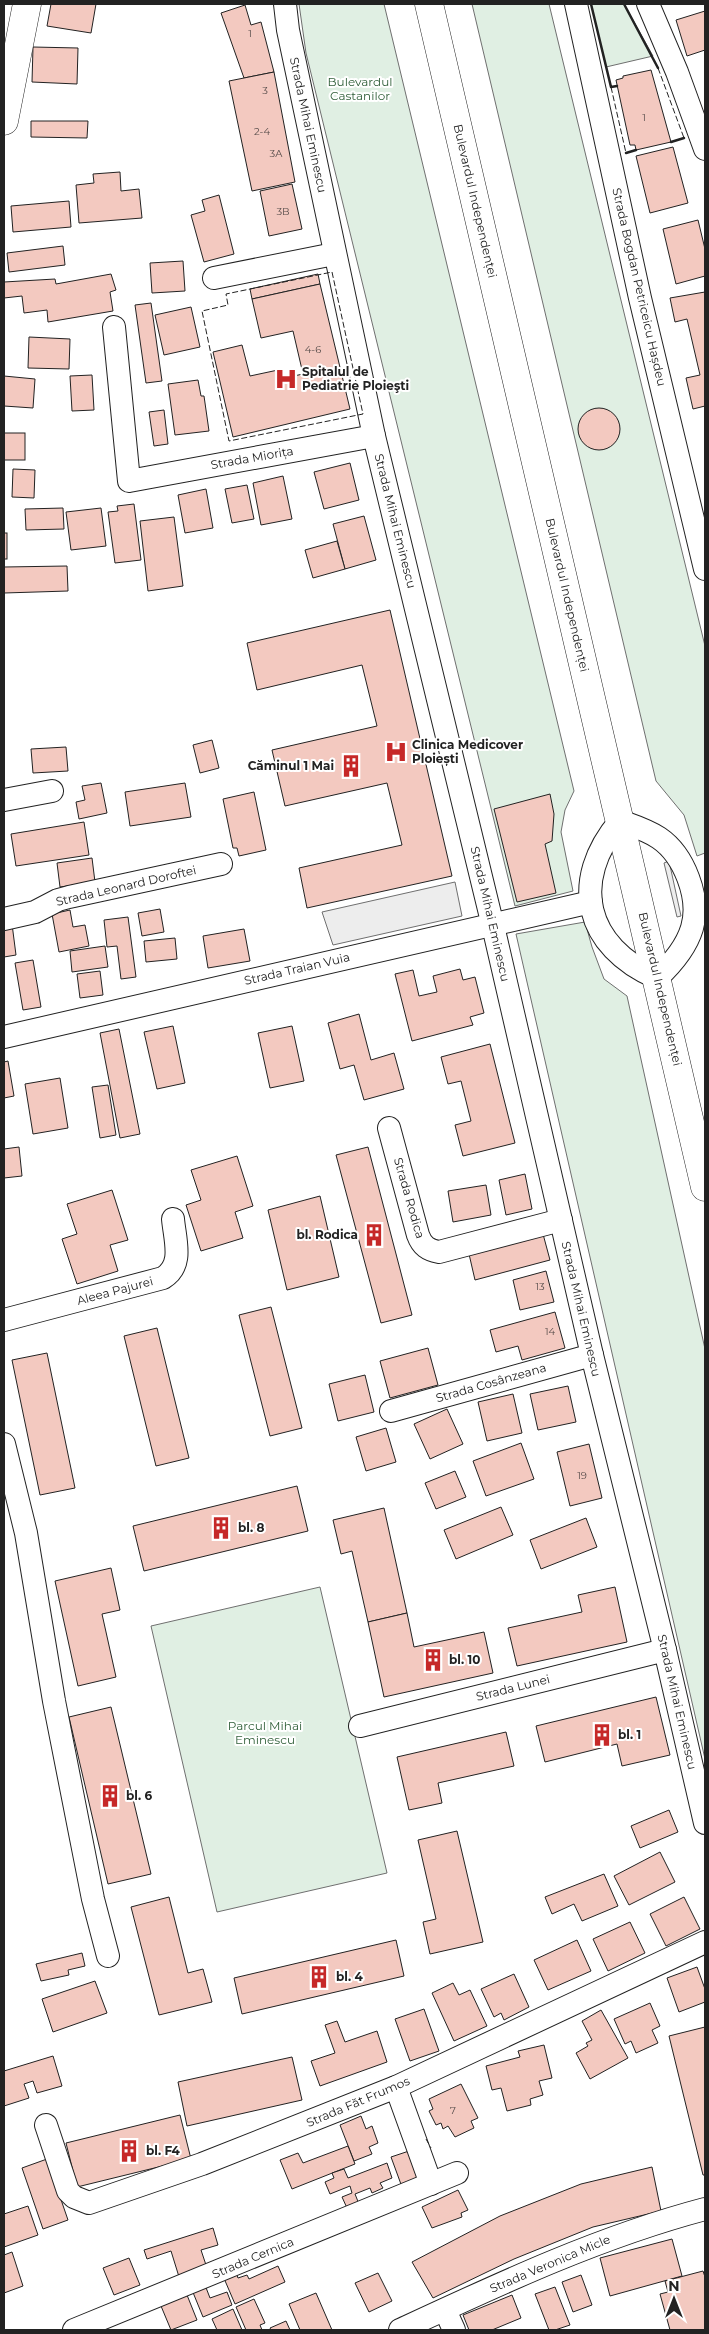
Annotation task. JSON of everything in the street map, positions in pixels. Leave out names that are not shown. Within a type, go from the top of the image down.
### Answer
[{"type":"main road","points":[[4,121],[27,4]]},
{"type":"main road","name":"Bulevardul Independenței","points":[[429,4],[705,1187]]},
{"type":"street","name":"Strada Mihai Eminescu","points":[[285,4],[288,30],[334,254],[374,436],[493,926],[592,1355],[665,1650],[705,1822]]},
{"type":"street","name":"Strada Bogdan Petriceicu Hașdeu","points":[[576,4],[640,298],[705,569]]},
{"type":"street","points":[[648,4],[677,72],[705,149]]},
{"type":"street","points":[[214,278],[334,254]]},
{"type":"street","name":"Strada Miorița","points":[[114,327],[129,481],[374,436]]},
{"type":"street","points":[[4,800],[52,791]]},
{"type":"street","points":[[620,821],[644,829],[660,838],[671,848],[682,863],[697,876],[693,926],[684,946],[657,978],[639,970],[616,952],[603,936],[591,902],[590,888],[596,858],[606,838],[620,821]]},
{"type":"street","name":"Strada Leonard Doroftei","points":[[4,919],[35,912],[58,900],[69,897],[221,864]]},
{"type":"street","name":"Strada Traian Vuia","points":[[4,1038],[591,902]]},
{"type":"street","name":"Strada Rodica","points":[[389,1128],[418,1235],[421,1243],[430,1250],[439,1252],[561,1220]]},
{"type":"street","name":"Aleea Pajurei","points":[[4,1320],[163,1278],[174,1269],[177,1261],[173,1219]]},
{"type":"street","name":"Strada Cosânzeana","points":[[391,1411],[592,1355]]},
{"type":"street","points":[[4,1444],[26,1533],[54,1701],[93,1898],[108,1956]]},
{"type":"street","name":"Strada Lunei","points":[[360,1726],[665,1650]]},
{"type":"street","name":"Strada Făt Frumos","points":[[46,2125],[68,2191],[74,2197],[89,2203],[202,2164],[396,2087],[705,1942]]},
{"type":"street","points":[[396,2087],[431,2184]]},
{"type":"street","name":"Strada Cernica","points":[[74,2330],[457,2173]]},
{"type":"street","name":"Strada Veronica Micle","points":[[400,2330],[450,2320],[578,2250],[632,2230],[705,2209]]},
{"type":"green space","name":"Bulevardul Castanilor","points":[[299,4],[384,4],[574,791],[565,810],[561,832],[573,891],[515,906],[306,53]]},
{"type":"green space","points":[[472,4],[549,4],[705,646],[705,853],[697,856],[684,815],[656,781]]},
{"type":"green space","points":[[591,4],[624,4],[653,56],[606,67]]},
{"type":"green space","points":[[585,922],[604,979],[627,996],[705,1349],[705,1759],[516,934]]},
{"type":"green space","name":"Parcul Mihai Eminescu","points":[[320,1587],[387,1873],[217,1912],[151,1626]]},
{"type":"shaded area","points":[[669,861],[681,916],[677,917],[664,863]]},
{"type":"shaded area","points":[[455,882],[462,916],[333,945],[322,912]]},
{"type":"building","points":[[51,4],[96,4],[91,33],[47,26]]},
{"type":"building","points":[[245,5],[251,25],[261,22],[274,72],[244,78],[221,13]]},
{"type":"building","points":[[705,11],[705,50],[687,56],[676,20]]},
{"type":"building","points":[[33,47],[78,48],[77,84],[32,82]]},
{"type":"building","points":[[651,70],[671,142],[636,150],[635,145],[630,145],[616,80],[623,78],[623,76]]},
{"type":"building","points":[[274,72],[295,182],[252,191],[229,81]]},
{"type":"building","points":[[31,121],[88,121],[87,138],[31,137]]},
{"type":"building","points":[[673,147],[688,203],[650,213],[636,156]]},
{"type":"building","points":[[120,172],[121,191],[139,189],[142,218],[79,223],[76,185],[94,183],[93,174]]},
{"type":"building","points":[[292,184],[302,229],[269,236],[260,191]]},
{"type":"building","points":[[219,195],[234,254],[204,262],[191,215],[205,211],[202,200]]},
{"type":"building","points":[[69,201],[71,227],[13,232],[11,206]]},
{"type":"building","points":[[698,220],[705,249],[705,276],[676,284],[663,229]]},
{"type":"building","points":[[63,246],[65,265],[9,272],[7,253]]},
{"type":"building","points":[[183,261],[185,291],[152,293],[150,263]]},
{"type":"building","points":[[111,274],[116,290],[110,292],[113,311],[48,322],[47,310],[24,313],[22,296],[4,298],[4,282],[55,279],[56,284]]},
{"type":"building","points":[[318,274],[320,284],[252,299],[250,289]]},
{"type":"building","points":[[320,284],[350,409],[233,437],[213,352],[242,345],[250,376],[278,370],[280,379],[303,374],[293,331],[261,338],[252,299]]},
{"type":"building","points":[[705,292],[705,406],[693,409],[686,378],[700,375],[687,319],[675,322],[670,298]]},
{"type":"building","points":[[151,303],[162,381],[146,383],[135,305]]},
{"type":"building","points":[[191,307],[200,347],[164,355],[155,315]]},
{"type":"building","points":[[29,337],[70,339],[69,369],[28,368]]},
{"type":"building","points":[[92,375],[94,410],[72,411],[70,376]]},
{"type":"building","points":[[4,376],[35,379],[33,408],[4,406]]},
{"type":"building","points":[[198,380],[201,396],[204,396],[209,431],[175,435],[168,384]]},
{"type":"building","points":[[599,408],[614,414],[620,429],[614,444],[599,450],[584,444],[578,429],[584,414]]},
{"type":"building","points":[[164,410],[168,444],[154,446],[149,412]]},
{"type":"building","points":[[4,433],[25,433],[25,460],[4,460]]},
{"type":"building","points":[[350,463],[359,500],[324,509],[314,472]]},
{"type":"building","points":[[13,469],[35,470],[34,498],[12,497]]},
{"type":"building","points":[[283,476],[292,519],[261,525],[253,483]]},
{"type":"building","points":[[247,485],[254,519],[232,523],[225,489]]},
{"type":"building","points":[[206,489],[213,528],[185,533],[178,495]]},
{"type":"building","points":[[134,504],[141,560],[115,563],[108,512],[118,511],[117,506]]},
{"type":"building","points":[[63,508],[64,529],[26,530],[25,509]]},
{"type":"building","points":[[101,508],[106,546],[71,550],[66,512]]},
{"type":"building","points":[[364,516],[376,560],[345,569],[333,524]]},
{"type":"building","points":[[174,517],[183,586],[148,591],[140,521]]},
{"type":"building","points":[[4,533],[7,533],[7,559],[4,559]]},
{"type":"building","points":[[337,541],[345,569],[313,578],[305,550]]},
{"type":"building","points":[[67,566],[68,591],[4,593],[4,567]]},
{"type":"building","name":"Căminul 1 Mai","points":[[390,610],[452,876],[307,908],[299,868],[402,845],[387,783],[285,806],[272,750],[377,726],[362,665],[257,690],[247,643]]},
{"type":"building","points":[[212,740],[219,768],[200,773],[193,745]]},
{"type":"building","points":[[66,747],[68,771],[33,773],[31,749]]},
{"type":"building","points":[[101,783],[107,813],[79,819],[76,802],[85,800],[82,786]]},
{"type":"building","points":[[185,783],[191,817],[130,826],[125,792]]},
{"type":"building","points":[[254,792],[266,850],[239,856],[237,848],[233,848],[223,799]]},
{"type":"building","points":[[550,794],[554,814],[552,841],[545,844],[556,893],[517,902],[494,809]]},
{"type":"building","points":[[84,822],[89,855],[16,866],[11,834]]},
{"type":"building","points":[[92,858],[95,882],[60,887],[57,863]]},
{"type":"building","points":[[160,909],[164,932],[142,936],[138,913]]},
{"type":"building","points":[[70,910],[73,927],[85,925],[89,946],[59,952],[52,914]]},
{"type":"building","points":[[128,917],[136,977],[121,979],[117,946],[107,947],[104,920]]},
{"type":"building","points":[[12,924],[16,955],[4,957],[4,925]]},
{"type":"building","points":[[244,929],[250,961],[208,968],[203,936]]},
{"type":"building","points":[[175,938],[177,959],[146,962],[144,941]]},
{"type":"building","points":[[105,946],[108,967],[72,972],[70,951]]},
{"type":"building","points":[[33,960],[41,1007],[23,1010],[15,963]]},
{"type":"building","points":[[460,969],[463,980],[475,977],[484,1013],[470,1017],[473,1025],[412,1041],[395,974],[413,970],[419,996],[437,992],[433,976]]},
{"type":"building","points":[[100,971],[103,995],[80,998],[77,974]]},
{"type":"building","points":[[359,1014],[371,1060],[394,1053],[404,1089],[364,1100],[354,1065],[340,1069],[328,1023]]},
{"type":"building","points":[[173,1026],[185,1083],[157,1089],[144,1032]]},
{"type":"building","points":[[292,1026],[304,1081],[270,1088],[258,1033]]},
{"type":"building","points":[[119,1029],[140,1134],[120,1138],[100,1033]]},
{"type":"building","points":[[490,1044],[515,1143],[463,1156],[455,1125],[471,1121],[461,1081],[448,1084],[441,1057]]},
{"type":"building","points":[[8,1061],[14,1096],[4,1098],[4,1062]]},
{"type":"building","points":[[60,1078],[68,1128],[33,1134],[25,1084]]},
{"type":"building","points":[[108,1085],[116,1135],[100,1138],[92,1087]]},
{"type":"building","points":[[19,1147],[22,1176],[4,1178],[4,1149]]},
{"type":"building","name":"bl. Rodica","points":[[368,1147],[412,1315],[381,1323],[336,1155]]},
{"type":"building","points":[[237,1156],[253,1206],[235,1212],[243,1238],[201,1251],[186,1205],[201,1200],[191,1170]]},
{"type":"building","points":[[525,1174],[532,1209],[506,1215],[499,1180]]},
{"type":"building","points":[[486,1185],[491,1215],[453,1222],[448,1191]]},
{"type":"building","points":[[112,1190],[128,1240],[110,1245],[118,1271],[77,1284],[62,1239],[77,1234],[67,1204]]},
{"type":"building","points":[[320,1196],[339,1277],[287,1290],[268,1210]]},
{"type":"building","points":[[543,1234],[550,1260],[475,1280],[469,1254]]},
{"type":"building","points":[[546,1271],[554,1302],[520,1310],[513,1280]]},
{"type":"building","points":[[271,1307],[302,1428],[270,1436],[239,1315]]},
{"type":"building","points":[[555,1312],[565,1348],[522,1360],[518,1346],[496,1352],[490,1330]]},
{"type":"building","points":[[157,1328],[189,1458],[156,1466],[124,1336]]},
{"type":"building","points":[[428,1348],[438,1385],[390,1398],[380,1361]]},
{"type":"building","points":[[47,1353],[75,1488],[40,1495],[12,1360]]},
{"type":"building","points":[[365,1375],[374,1412],[338,1421],[329,1384]]},
{"type":"building","points":[[568,1386],[576,1422],[538,1430],[530,1394]]},
{"type":"building","points":[[513,1394],[522,1433],[487,1441],[478,1402]]},
{"type":"building","points":[[447,1409],[463,1444],[430,1459],[414,1424]]},
{"type":"building","points":[[386,1428],[396,1462],[366,1471],[356,1437]]},
{"type":"building","points":[[521,1443],[534,1479],[486,1496],[473,1461]]},
{"type":"building","points":[[589,1444],[602,1498],[570,1506],[557,1452]]},
{"type":"building","points":[[455,1471],[466,1497],[436,1509],[425,1483]]},
{"type":"building","name":"bl. 8","points":[[297,1486],[308,1531],[144,1571],[133,1526]]},
{"type":"building","points":[[501,1507],[513,1535],[456,1559],[444,1530]]},
{"type":"building","points":[[384,1508],[407,1613],[368,1622],[352,1551],[341,1554],[333,1520]]},
{"type":"building","points":[[586,1518],[597,1547],[541,1569],[530,1540]]},
{"type":"building","points":[[111,1568],[120,1610],[102,1614],[116,1677],[78,1686],[55,1581]]},
{"type":"building","points":[[615,1587],[627,1642],[517,1666],[508,1628],[582,1612],[578,1595]]},
{"type":"building","name":"bl. 10","points":[[407,1613],[414,1647],[484,1632],[493,1673],[384,1697],[368,1622]]},
{"type":"building","name":"bl. 1","points":[[656,1697],[670,1755],[622,1766],[617,1744],[545,1762],[536,1726]]},
{"type":"building","name":"bl. 6","points":[[111,1707],[151,1874],[108,1884],[69,1717]]},
{"type":"building","points":[[506,1732],[514,1766],[438,1783],[442,1803],[409,1810],[397,1757]]},
{"type":"building","points":[[669,1810],[678,1832],[640,1848],[631,1826]]},
{"type":"building","points":[[457,1831],[483,1942],[430,1954],[423,1922],[436,1919],[418,1840]]},
{"type":"building","points":[[660,1852],[675,1882],[629,1905],[614,1876]]},
{"type":"building","points":[[604,1874],[618,1906],[582,1921],[574,1904],[552,1914],[545,1897]]},
{"type":"building","points":[[169,1897],[188,1973],[203,1969],[212,2002],[159,2015],[131,1907]]},
{"type":"building","points":[[684,1897],[700,1929],[666,1946],[650,1914]]},
{"type":"building","points":[[630,1922],[645,1953],[608,1971],[593,1939]]},
{"type":"building","name":"bl. 4","points":[[396,1940],[404,1976],[242,2014],[234,1978]]},
{"type":"building","points":[[577,1940],[591,1971],[548,1990],[534,1960]]},
{"type":"building","points":[[82,1953],[85,1966],[68,1970],[69,1975],[41,1981],[36,1964]]},
{"type":"building","points":[[697,1967],[705,1989],[705,2002],[679,2012],[667,1978]]},
{"type":"building","points":[[514,1974],[529,2007],[504,2020],[501,2013],[494,2017],[481,1989]]},
{"type":"building","points":[[95,1981],[107,2013],[53,2032],[42,1999]]},
{"type":"building","points":[[453,1983],[459,1995],[470,1990],[487,2026],[454,2041],[432,1993]]},
{"type":"building","points":[[650,2003],[660,2026],[652,2030],[658,2043],[636,2053],[631,2041],[625,2044],[614,2019]]},
{"type":"building","points":[[424,2009],[439,2051],[410,2061],[395,2019]]},
{"type":"building","points":[[601,2010],[628,2058],[590,2079],[576,2053],[588,2046],[586,2043],[592,2040],[582,2021]]},
{"type":"building","points":[[337,2021],[345,2042],[377,2031],[387,2062],[320,2086],[311,2061],[335,2053],[325,2025]]},
{"type":"building","points":[[705,2027],[705,2175],[703,2175],[669,2036]]},
{"type":"building","points":[[544,2045],[552,2078],[539,2081],[543,2095],[530,2099],[531,2105],[507,2111],[501,2088],[492,2090],[486,2066],[520,2057],[518,2051]]},
{"type":"building","points":[[53,2056],[62,2086],[37,2093],[33,2081],[24,2084],[29,2098],[4,2106],[4,2071]]},
{"type":"building","points":[[292,2057],[302,2100],[187,2126],[178,2082]]},
{"type":"building","points":[[461,2084],[478,2118],[471,2121],[474,2128],[455,2137],[448,2126],[443,2129],[441,2123],[436,2125],[429,2111],[433,2109],[429,2099]]},
{"type":"building","name":"bl. F4","points":[[180,2115],[191,2159],[77,2187],[66,2143]]},
{"type":"building","points":[[361,2116],[366,2129],[372,2126],[378,2143],[369,2147],[372,2154],[354,2161],[340,2125]]},
{"type":"building","points":[[348,2146],[355,2164],[292,2189],[280,2160],[298,2153],[303,2163]]},
{"type":"building","points":[[412,2150],[422,2179],[402,2187],[391,2157]]},
{"type":"building","points":[[47,2159],[68,2220],[43,2229],[22,2168]]},
{"type":"building","points":[[387,2163],[392,2178],[380,2183],[383,2188],[372,2193],[370,2188],[355,2194],[359,2204],[347,2208],[342,2197],[352,2193],[350,2186],[330,2194],[325,2182],[334,2178],[332,2173],[344,2169],[348,2178]]},
{"type":"building","points":[[652,2167],[661,2211],[593,2227],[514,2259],[433,2298],[412,2262],[500,2216],[581,2184]]},
{"type":"building","points":[[458,2190],[468,2210],[461,2213],[462,2217],[432,2228],[422,2207]]},
{"type":"building","points":[[28,2206],[38,2235],[4,2247],[4,2214]]},
{"type":"building","points":[[213,2228],[218,2245],[201,2250],[208,2271],[180,2280],[171,2251],[147,2259],[144,2250]]},
{"type":"building","points":[[672,2239],[682,2276],[610,2296],[600,2258]]},
{"type":"building","points":[[12,2252],[23,2286],[4,2293],[4,2255]]},
{"type":"building","points":[[129,2258],[140,2285],[114,2295],[103,2268]]},
{"type":"building","points":[[278,2266],[285,2282],[235,2304],[223,2276],[235,2270],[238,2278],[247,2275],[249,2279]]},
{"type":"building","points":[[703,2271],[705,2277],[705,2330],[670,2330],[660,2294],[668,2292],[665,2281]]},
{"type":"building","points":[[378,2273],[392,2301],[369,2312],[355,2283]]},
{"type":"building","points":[[581,2275],[592,2305],[573,2312],[562,2282]]},
{"type":"building","points":[[205,2285],[210,2298],[227,2292],[232,2305],[203,2317],[192,2290]]},
{"type":"building","points":[[555,2287],[570,2325],[549,2330],[535,2294]]},
{"type":"building","points":[[316,2293],[332,2330],[300,2330],[289,2304]]},
{"type":"building","points":[[187,2295],[197,2320],[171,2330],[161,2306]]},
{"type":"building","points":[[512,2295],[521,2318],[492,2330],[469,2330],[463,2315]]},
{"type":"building","points":[[254,2299],[265,2323],[260,2325],[262,2330],[246,2330],[236,2307]]},
{"type":"building","points":[[233,2309],[242,2330],[217,2330],[212,2319]]},
{"type":"building","points":[[286,2321],[290,2330],[271,2330],[270,2328]]},
{"type":"fence","points":[[658,68],[684,138]]},
{"type":"fence","points":[[611,87],[626,153]]},
{"type":"fence","points":[[332,272],[363,414],[229,441],[202,311],[228,305],[226,294],[332,272]]},
{"type":"fence","points":[[426,2139],[431,2148]]},
{"type":"wall","points":[[591,4],[611,87],[617,86]]},
{"type":"wall","points":[[624,4],[658,68]]},
{"type":"wall","points":[[671,142],[684,138]]},
{"type":"wall","points":[[626,153],[636,150]]},
{"type":"place","name":"Spitalul de Pediatrie Ploieşti","points":[[286,379]]},
{"type":"place","name":"Clinica Medicover Ploiești","points":[[396,752]]},
{"type":"place","name":"Căminul 1 Mai","points":[[351,766]]},
{"type":"place","name":"bl. Rodica","points":[[374,1235]]},
{"type":"place","name":"bl. 8","points":[[221,1528]]},
{"type":"place","name":"bl. 10","points":[[433,1660]]},
{"type":"place","name":"bl. 1","points":[[602,1735]]},
{"type":"place","name":"bl. 6","points":[[110,1796]]},
{"type":"place","name":"bl. 4","points":[[319,1977]]},
{"type":"place","name":"bl. F4","points":[[129,2151]]}]
